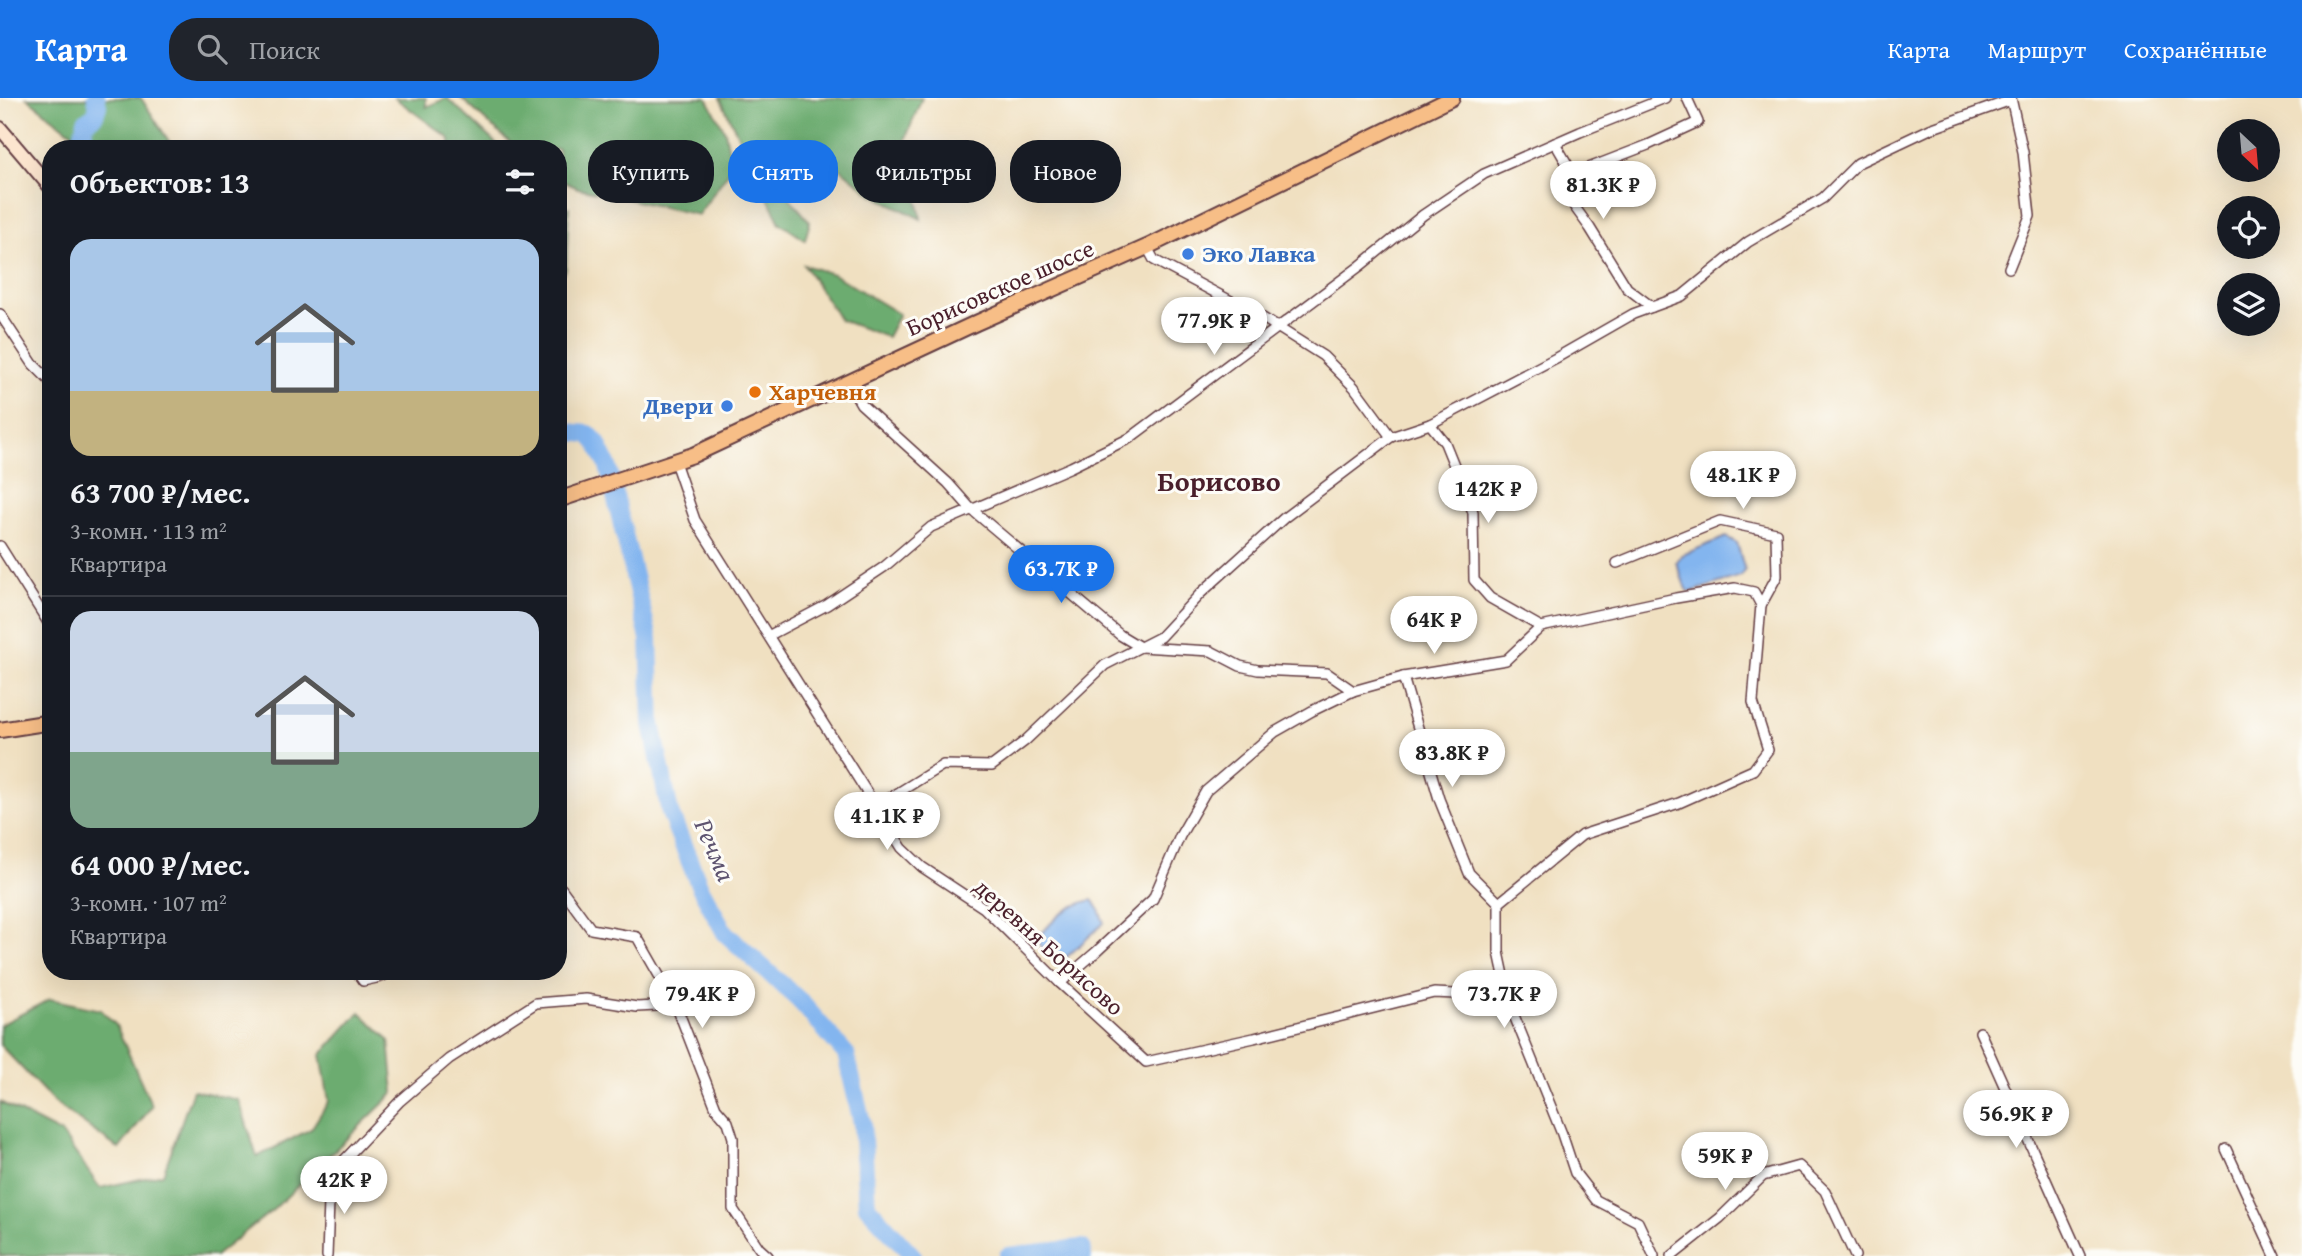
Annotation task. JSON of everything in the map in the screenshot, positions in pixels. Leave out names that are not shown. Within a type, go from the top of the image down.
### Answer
[{"type":"main road","name":"Борисовское шоссе","points":[[567,497],[675,462],[1147,247],[1452,98]]},
{"type":"main road","points":[[0,730],[42,723]]},
{"type":"street","points":[[770,635],[827,605],[884,567],[931,527],[1071,467],[1130,438],[1360,266],[1423,215],[1484,174],[1665,98]]},
{"type":"street","points":[[1573,174],[1698,122],[1687,98]]},
{"type":"street","points":[[875,807],[943,765],[992,766],[1025,741],[1105,665],[1160,637],[1201,593],[1284,518],[1391,437],[1430,424],[1633,314],[1682,296],[1748,242],[1823,198],[1858,163],[1930,129],[2011,99],[2023,152],[2030,216],[2009,268]]},
{"type":"street","points":[[0,128],[42,177]]},
{"type":"street","points":[[1555,143],[1573,174],[1574,206],[1626,288],[1653,307]]},
{"type":"street","points":[[1147,247],[1154,260],[1180,272],[1324,356],[1354,387],[1391,437]]},
{"type":"street","points":[[0,314],[33,364],[42,373]]},
{"type":"street","points":[[849,383],[861,404],[948,483],[971,509],[1120,635],[1140,647],[1211,651],[1240,666],[1258,670],[1327,673],[1353,691]]},
{"type":"street","points":[[1430,424],[1445,443],[1473,512],[1474,580],[1490,598],[1541,627]]},
{"type":"street","name":"деревня Борисово","points":[[675,462],[695,520],[902,848],[922,867],[984,908],[1059,983],[1146,1062],[1434,993],[1477,995],[1511,1008]]},
{"type":"street","points":[[1499,902],[1582,835],[1679,803],[1753,770],[1768,750],[1752,702],[1761,605],[1777,576],[1776,533],[1720,521],[1617,563]]},
{"type":"street","points":[[0,546],[42,613]]},
{"type":"street","points":[[1059,983],[1153,899],[1180,836],[1206,791],[1275,732],[1353,691],[1403,677],[1506,660],[1541,627],[1735,588],[1754,592],[1761,605]]},
{"type":"street","points":[[1403,677],[1439,799],[1469,873],[1499,902],[1499,951],[1511,1008],[1575,1173],[1596,1200],[1639,1222],[1654,1256]]},
{"type":"street","points":[[567,896],[591,929],[637,937],[676,1005],[716,1108],[728,1122],[733,1138],[733,1209],[759,1248],[768,1256]]},
{"type":"street","points":[[327,1256],[330,1175],[400,1101],[449,1059],[536,1003],[586,999],[637,1007],[676,1005]]},
{"type":"street","points":[[1980,1032],[2080,1256]]},
{"type":"street","points":[[2226,1149],[2274,1256]]},
{"type":"street","points":[[1672,1256],[1720,1218],[1763,1176],[1798,1166],[1825,1191],[1855,1256]]},
{"type":"green space","points":[[27,98],[141,98],[168,140],[81,140]]},
{"type":"green space","points":[[395,98],[426,98],[426,107],[447,98],[492,140],[450,139]]},
{"type":"green space","points":[[461,98],[707,98],[725,131],[728,173],[714,192],[714,140],[588,140],[588,190],[567,183],[567,140],[507,140]]},
{"type":"green space","points":[[720,98],[922,98],[905,140],[852,140],[852,178],[838,167],[838,140],[740,140]]},
{"type":"green space","points":[[645,203],[706,203],[698,215]]},
{"type":"green space","points":[[770,203],[794,203],[810,222],[805,240],[780,223]]},
{"type":"green space","points":[[889,203],[918,203],[921,219]]},
{"type":"green space","points":[[569,207],[567,248],[567,208]]},
{"type":"green space","points":[[804,265],[833,274],[899,314],[887,337],[840,320]]},
{"type":"green space","points":[[50,999],[101,1010],[116,1025],[152,1106],[119,1149],[55,1103],[0,1045],[0,1025]]},
{"type":"green space","points":[[360,1012],[389,1040],[394,1093],[274,1209],[215,1256],[0,1256],[0,1102],[62,1134],[100,1188],[163,1174],[193,1090],[239,1100],[257,1157],[311,1129],[329,1101],[321,1055]]},
{"type":"water","points":[[1726,537],[1737,543],[1745,571],[1741,576],[1691,592],[1686,589],[1676,562],[1682,555]]},
{"type":"water","points":[[1092,900],[1104,923],[1058,965],[1036,941],[1060,915]]},
{"type":"waterway","name":"Речма","points":[[86,140],[83,132],[86,121],[95,115],[98,106],[96,98]]},
{"type":"waterway","name":"Речма","points":[[567,432],[589,434],[597,443],[608,466],[649,639],[652,724],[670,813],[700,887],[725,933],[800,1001],[846,1054],[862,1123],[867,1206],[913,1256]]},
{"type":"waterway","name":"Речма","points":[[1008,1256],[1082,1248],[1083,1256]]},
{"type":"place","name":"Эко Лавка","points":[[1188,254]]},
{"type":"place","name":"Харчевня","points":[[755,392]]},
{"type":"place","name":"Двери","points":[[727,406]]},
{"type":"district","name":"Борисово","points":[[1219,481]]}]
